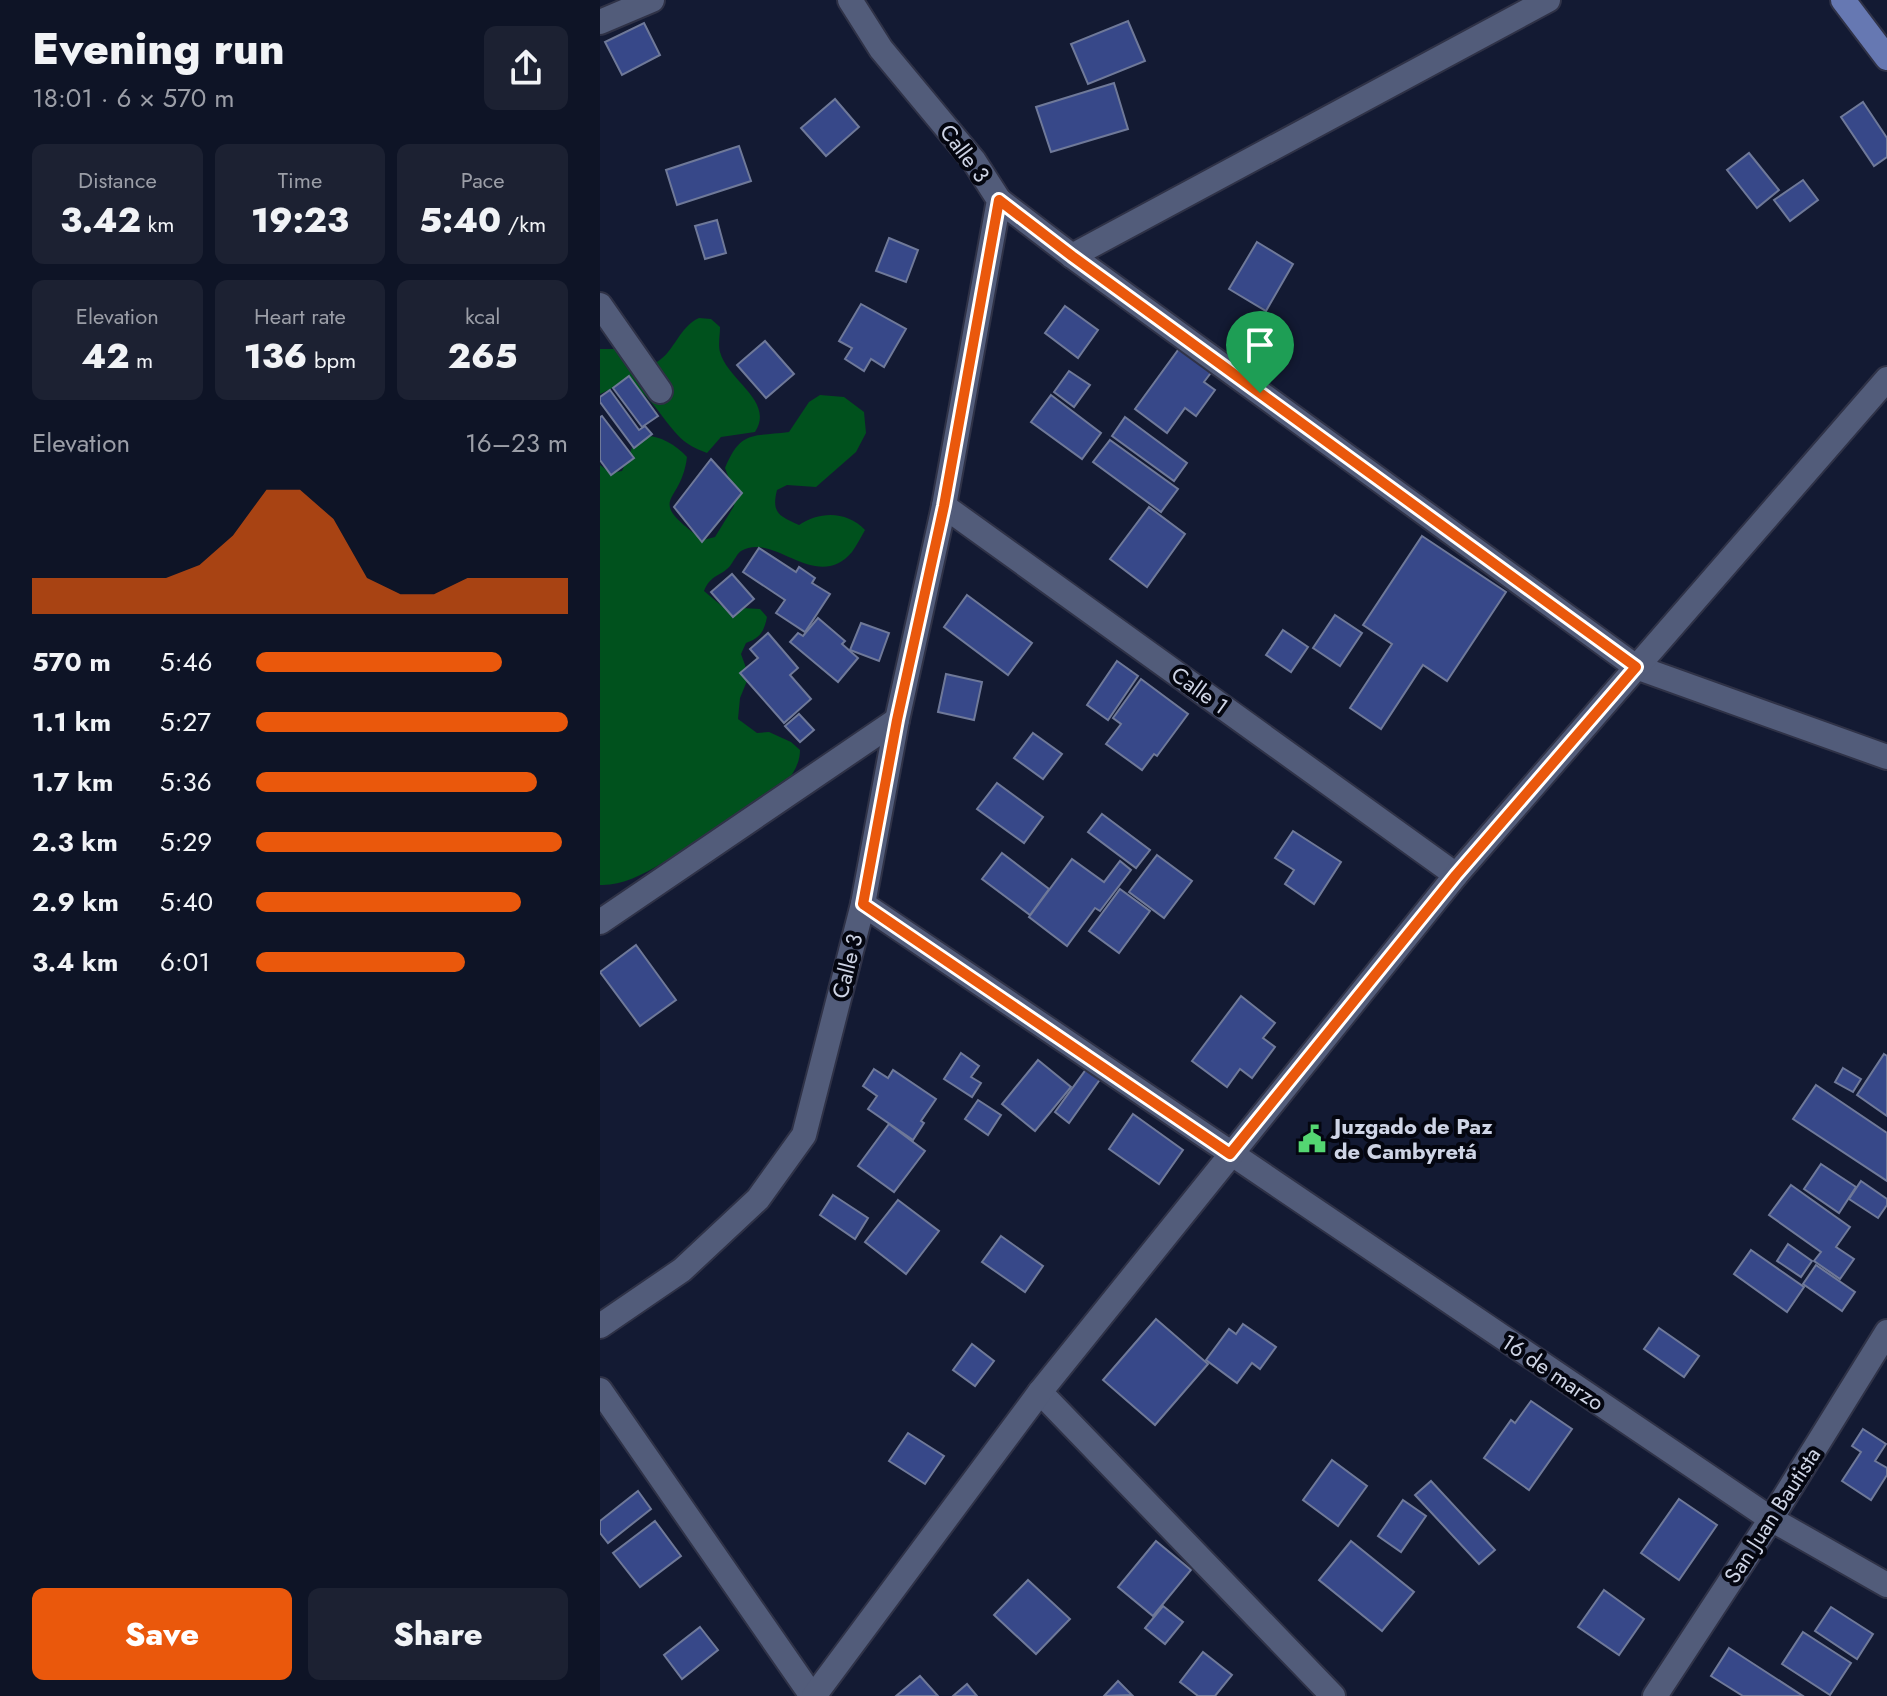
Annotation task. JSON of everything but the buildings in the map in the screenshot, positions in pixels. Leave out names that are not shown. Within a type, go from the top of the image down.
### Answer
[{"type":"main road","points":[[1843,0],[1887,58]]},
{"type":"street","points":[[600,22],[652,0]]},
{"type":"street","name":"Calle 3","points":[[600,1326],[682,1270],[758,1199],[804,1135],[863,904],[897,720],[944,506],[999,200],[974,161],[881,49],[850,0]]},
{"type":"street","points":[[1072,256],[1548,0]]},
{"type":"street","points":[[999,200],[1636,667],[1887,757]]},
{"type":"street","points":[[604,320],[660,391]]},
{"type":"street","points":[[600,1390],[813,1696],[1040,1392],[1227,1152],[1456,875],[1887,379]]},
{"type":"street","name":"Calle 1","points":[[944,506],[1456,875]]},
{"type":"street","points":[[600,922],[897,720]]},
{"type":"street","name":"16 de marzo","points":[[863,904],[1771,1519],[1887,1585]]},
{"type":"street","name":"San Juan Bautista","points":[[1655,1696],[1771,1519],[1887,1332]]},
{"type":"street","points":[[1040,1392],[1333,1696]]},
{"type":"green space","points":[[699,318],[711,319],[720,327],[719,349],[725,362],[755,401],[760,421],[755,432],[721,437],[707,453],[684,441],[647,398],[632,386],[624,384],[600,394],[600,349],[623,349],[657,362],[687,327]]},
{"type":"green space","points":[[820,395],[844,397],[864,412],[866,433],[856,452],[816,487],[787,485],[777,490],[776,509],[799,525],[824,515],[850,519],[865,530],[857,544],[838,563],[824,567],[754,547],[741,551],[704,591],[723,607],[760,609],[767,617],[761,634],[746,643],[741,654],[749,676],[740,698],[738,719],[757,733],[769,732],[791,742],[800,750],[797,766],[782,786],[753,810],[719,826],[646,872],[615,884],[600,885],[600,465],[611,473],[622,471],[637,436],[651,436],[670,443],[687,457],[670,508],[674,516],[703,540],[715,537],[734,506],[734,492],[725,468],[737,447],[749,438],[789,432],[809,402]]},
{"type":"place","name":"Juzgado de Paz de Cambyretá","points":[[1312,1139]]},
{"type":"route","points":[[999,200],[1260,393],[1636,667],[1456,875],[1230,1154],[863,904],[897,720],[944,506],[999,200]]}]
